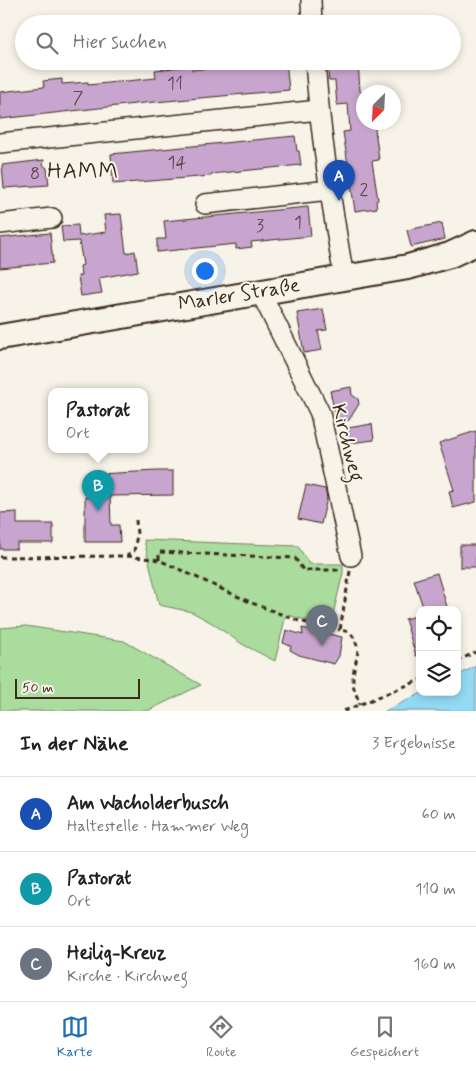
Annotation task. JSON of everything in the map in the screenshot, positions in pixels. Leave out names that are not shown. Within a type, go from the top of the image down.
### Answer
[{"type":"main road","name":"Marler Straße","points":[[0,337],[429,262],[476,244]]},
{"type":"street","points":[[310,0],[311,15]]},
{"type":"street","points":[[316,70],[329,190],[344,278]]},
{"type":"street","points":[[0,143],[319,110]]},
{"type":"street","points":[[205,204],[329,190]]},
{"type":"street","points":[[0,224],[52,218]]},
{"type":"street","name":"Kirchweg","points":[[260,292],[320,413],[350,563]]},
{"type":"path","points":[[127,556],[134,551],[137,535],[136,520]]},
{"type":"path","points":[[159,560],[159,552],[295,558],[303,570],[350,563],[340,630]]},
{"type":"path","points":[[0,557],[127,556],[159,560],[252,603],[299,621],[350,632],[358,646],[353,682],[360,705]]},
{"type":"path","points":[[461,659],[476,652]]},
{"type":"path","points":[[344,711],[416,682]]},
{"type":"green space","points":[[144,540],[298,546],[309,564],[343,564],[343,573],[330,627],[288,615],[285,619],[275,661],[242,644],[212,623],[192,612],[159,605]]},
{"type":"green space","points":[[26,626],[124,641],[201,685],[147,711],[0,711],[0,628]]},
{"type":"water","points":[[476,666],[476,711],[385,711],[416,696],[461,696],[461,674]]},
{"type":"building","points":[[155,70],[287,70],[289,90],[144,103],[0,119],[0,92],[44,87],[43,81],[62,79],[62,84],[88,82],[88,85],[156,78]]},
{"type":"building","points":[[328,70],[359,70],[360,85],[356,85],[356,130],[375,130],[379,160],[372,161],[378,200],[376,201],[377,208],[355,211],[343,132],[350,131],[348,104],[337,105],[335,81],[329,81]]},
{"type":"building","points":[[295,136],[301,165],[211,174],[211,176],[113,184],[111,154]]},
{"type":"building","points":[[44,160],[43,165],[47,168],[49,185],[4,188],[2,165]]},
{"type":"building","points":[[308,207],[311,236],[251,242],[252,247],[236,249],[236,244],[157,252],[157,239],[166,239],[164,221]]},
{"type":"building","points":[[121,214],[126,253],[135,251],[138,271],[99,278],[102,293],[81,296],[78,276],[81,276],[80,266],[83,265],[79,241],[63,242],[61,226],[78,225],[79,236],[106,232],[104,215]]},
{"type":"building","points":[[442,223],[445,239],[411,247],[407,230]]},
{"type":"building","points":[[50,233],[53,263],[0,268],[0,238]]},
{"type":"building","points":[[323,309],[327,330],[318,331],[322,350],[304,353],[297,313]]},
{"type":"building","points":[[351,387],[352,395],[358,399],[359,404],[349,420],[337,422],[330,391]]},
{"type":"building","points":[[372,424],[374,440],[350,443],[348,428]]},
{"type":"building","points":[[476,431],[476,502],[453,508],[449,491],[454,490],[439,443]]},
{"type":"building","points":[[173,471],[173,495],[110,496],[111,525],[119,525],[120,542],[85,542],[85,497],[98,497],[97,474]]},
{"type":"building","points":[[306,485],[325,489],[327,498],[321,524],[298,519]]},
{"type":"building","points":[[17,512],[17,524],[53,524],[53,543],[17,543],[17,549],[0,549],[0,513]]},
{"type":"building","points":[[460,545],[476,545],[476,567],[460,567]]},
{"type":"building","points":[[437,573],[447,606],[423,606],[414,580]]},
{"type":"building","points":[[416,616],[416,656],[405,619]]},
{"type":"building","points":[[302,628],[342,637],[339,656],[334,664],[299,655],[290,650],[291,646],[283,643],[286,630],[303,635]]},
{"type":"place","name":"Am Wacholderbusch","points":[[339,201]]},
{"type":"place","name":"Pastorat","points":[[98,511]]},
{"type":"place","name":"Heilig-Kreuz","points":[[322,646]]},
{"type":"district","name":"HAMM","points":[[83,172]]}]
